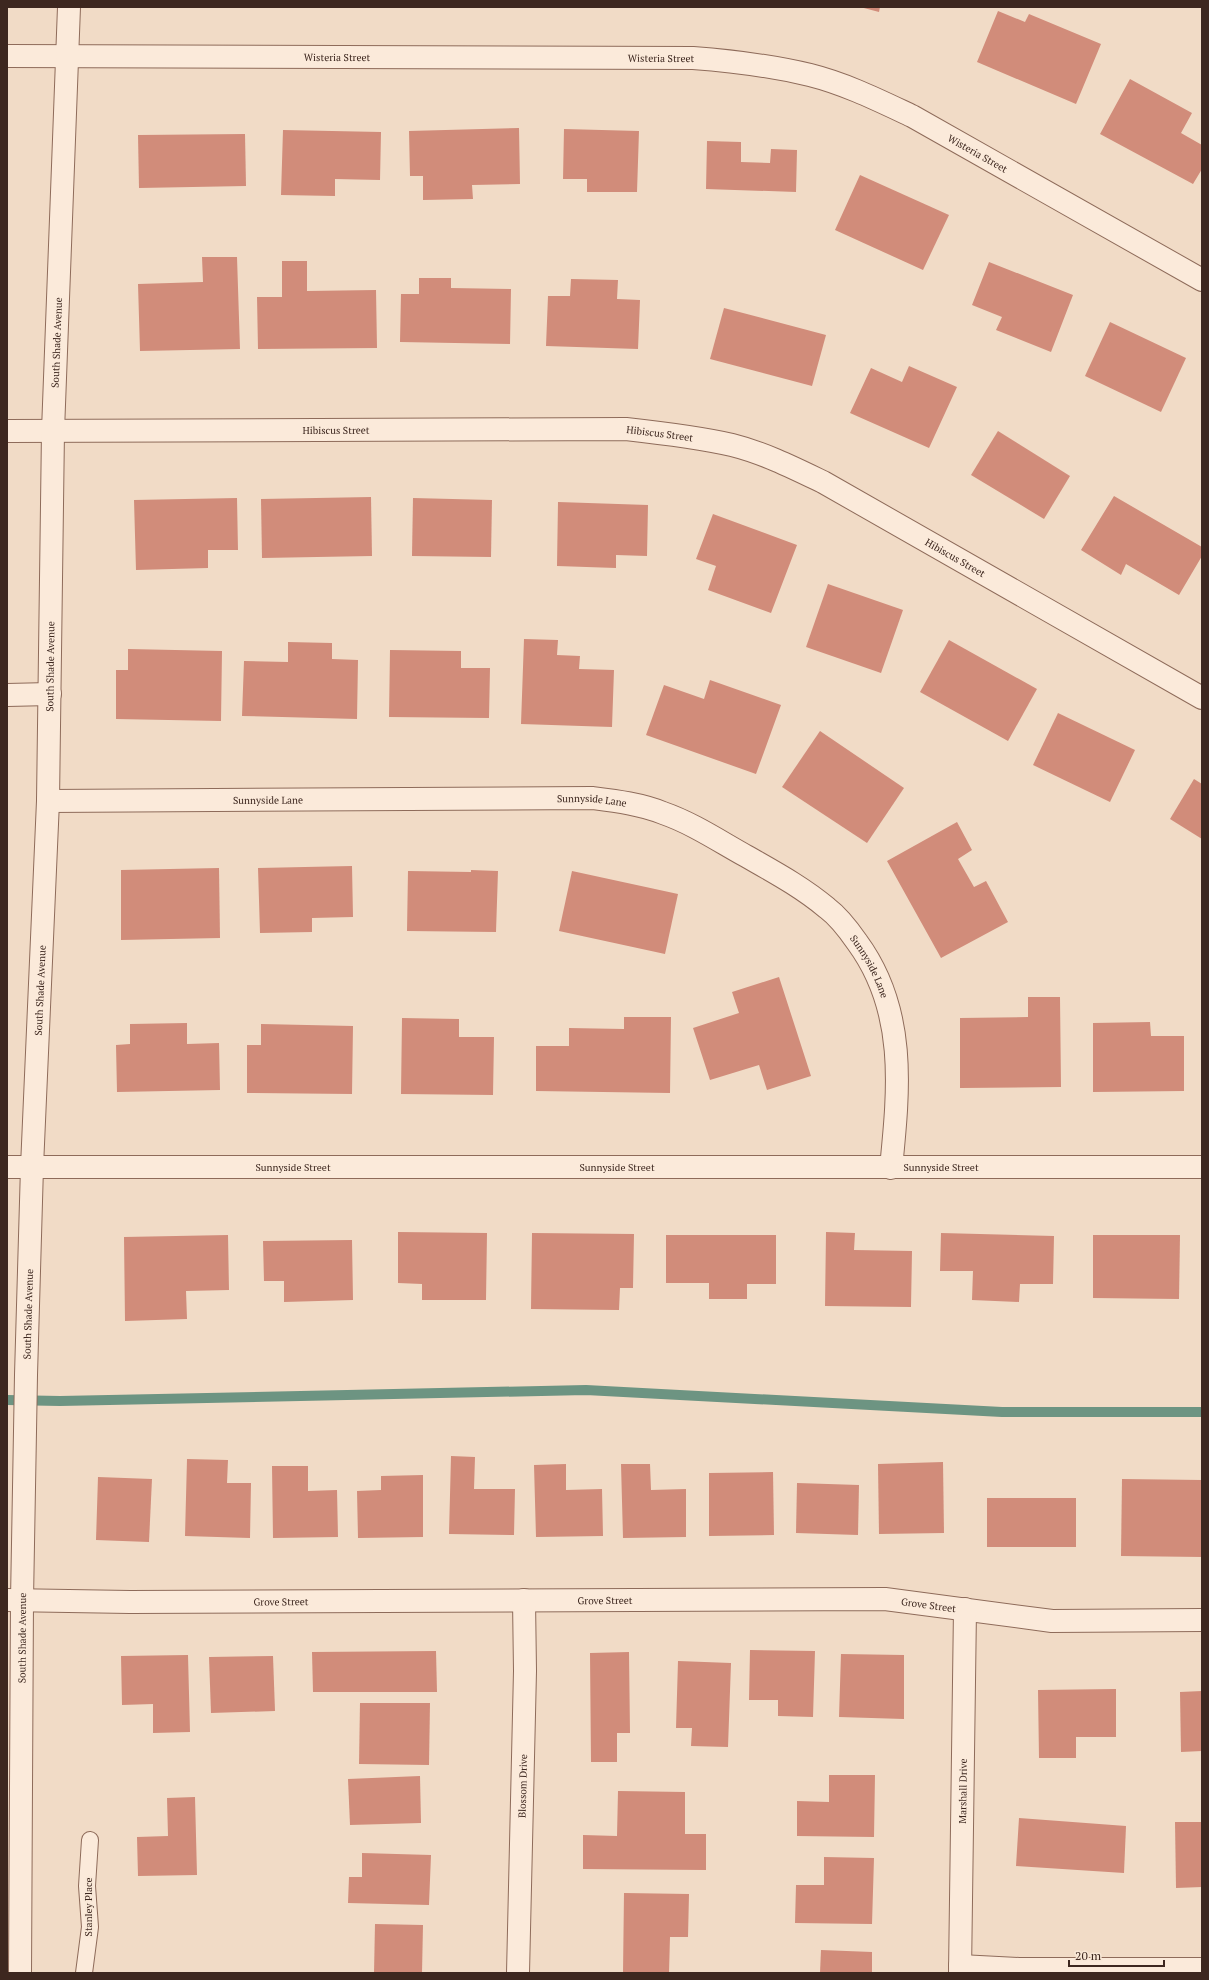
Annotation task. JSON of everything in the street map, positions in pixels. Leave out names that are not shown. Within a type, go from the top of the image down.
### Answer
[{"type":"street","name":"South Shade Avenue","points":[[20,1973],[14,1600],[26,1428],[26,1375],[32,1167],[48,801],[53,431],[69,7]]},
{"type":"street","name":"Wisteria Street","points":[[7,56],[693,58],[750,63],[812,76],[865,94],[912,116],[1202,280]]},
{"type":"street","name":"Hibiscus Street","points":[[7,431],[626,429],[677,434],[733,446],[777,460],[823,482],[1202,698]]},
{"type":"street","points":[[7,695],[50,694]]},
{"type":"street","name":"Sunnyside Lane","points":[[48,801],[592,798],[620,801],[663,812],[693,826],[795,884],[828,908],[843,922],[869,958],[888,999],[896,1037],[896,1115],[891,1168]]},
{"type":"street","name":"Sunnyside Street","points":[[7,1167],[1202,1167]]},
{"type":"street","name":"Grove Street","points":[[14,1600],[130,1602],[885,1599],[1052,1621],[1202,1620]]},
{"type":"street","name":"Blossom Drive","points":[[518,1973],[524,1679],[524,1600]]},
{"type":"street","name":"Marshall Drive","points":[[960,1970],[965,1609]]},
{"type":"street","points":[[960,1970],[1202,1969]]},
{"type":"lane","name":"Stanley Place","points":[[84,1973],[90,1927],[87,1886],[90,1840]]},
{"type":"building","points":[[860,7],[880,7],[879,12]]},
{"type":"building","points":[[998,11],[1025,22],[1029,14],[1101,44],[1076,104],[977,62]]},
{"type":"building","points":[[1130,79],[1192,113],[1181,133],[1202,145],[1202,169],[1193,184],[1100,134]]},
{"type":"building","points":[[519,128],[520,184],[472,185],[473,199],[423,200],[423,176],[410,176],[409,131]]},
{"type":"building","points":[[564,129],[639,131],[637,192],[587,192],[587,179],[563,179]]},
{"type":"building","points":[[283,130],[381,132],[380,180],[335,179],[335,196],[281,195]]},
{"type":"building","points":[[245,134],[246,186],[139,188],[138,135]]},
{"type":"building","points":[[707,141],[741,142],[741,162],[770,163],[771,149],[797,150],[796,192],[706,189]]},
{"type":"building","points":[[860,175],[949,215],[923,270],[835,230]]},
{"type":"building","points":[[202,257],[237,257],[240,349],[140,351],[138,284],[203,282]]},
{"type":"building","points":[[282,261],[307,261],[307,291],[376,290],[377,348],[258,349],[257,297],[282,297]]},
{"type":"building","points":[[989,262],[1073,295],[1051,352],[996,330],[1002,317],[972,305]]},
{"type":"building","points":[[419,278],[451,278],[451,288],[511,289],[510,344],[400,342],[401,294],[419,294]]},
{"type":"building","points":[[571,279],[618,280],[617,299],[640,300],[638,349],[546,346],[548,296],[570,296]]},
{"type":"building","points":[[724,308],[826,335],[812,386],[710,359]]},
{"type":"building","points":[[1110,322],[1186,358],[1161,412],[1085,376]]},
{"type":"building","points":[[909,366],[957,387],[929,448],[850,413],[871,368],[902,382]]},
{"type":"building","points":[[998,431],[1070,476],[1044,519],[971,475]]},
{"type":"building","points":[[1114,496],[1202,547],[1202,556],[1179,595],[1126,564],[1121,575],[1081,550]]},
{"type":"building","points":[[371,497],[372,556],[262,558],[261,499]]},
{"type":"building","points":[[237,498],[238,550],[208,550],[208,568],[136,570],[134,500]]},
{"type":"building","points":[[413,498],[492,500],[491,557],[412,556]]},
{"type":"building","points":[[558,502],[648,505],[647,556],[616,555],[616,568],[557,566]]},
{"type":"building","points":[[713,514],[797,545],[771,613],[708,590],[716,566],[696,559]]},
{"type":"building","points":[[828,584],[903,610],[881,673],[806,647]]},
{"type":"building","points":[[524,639],[558,640],[557,655],[580,656],[579,669],[614,670],[612,727],[521,724]]},
{"type":"building","points":[[949,640],[1037,689],[1008,741],[920,692]]},
{"type":"building","points":[[288,642],[332,643],[332,659],[358,660],[357,719],[242,716],[244,661],[288,662]]},
{"type":"building","points":[[128,649],[222,651],[221,721],[116,719],[116,670],[128,670]]},
{"type":"building","points":[[390,650],[461,651],[461,668],[490,668],[489,718],[389,717]]},
{"type":"building","points":[[710,680],[781,705],[756,774],[646,735],[664,685],[704,699]]},
{"type":"building","points":[[1058,713],[1135,750],[1110,802],[1033,765]]},
{"type":"building","points":[[820,731],[904,788],[867,843],[782,787]]},
{"type":"building","points":[[1194,779],[1202,784],[1202,839],[1170,819]]},
{"type":"building","points":[[957,822],[972,850],[958,859],[974,887],[986,881],[1008,922],[941,958],[887,861]]},
{"type":"building","points":[[352,866],[353,917],[312,918],[312,932],[260,933],[258,868]]},
{"type":"building","points":[[219,868],[220,938],[121,940],[121,870]]},
{"type":"building","points":[[471,870],[498,871],[496,932],[407,931],[408,871],[471,872]]},
{"type":"building","points":[[572,871],[678,894],[665,954],[559,931]]},
{"type":"building","points":[[779,977],[811,1076],[767,1090],[759,1065],[710,1080],[693,1028],[739,1013],[732,992]]},
{"type":"building","points":[[1028,997],[1060,997],[1061,1087],[960,1088],[960,1018],[1028,1017]]},
{"type":"building","points":[[624,1017],[671,1017],[670,1093],[536,1091],[536,1046],[569,1046],[569,1028],[624,1029]]},
{"type":"building","points":[[402,1018],[459,1019],[459,1037],[494,1037],[493,1095],[401,1094]]},
{"type":"building","points":[[1150,1022],[1151,1036],[1184,1036],[1184,1091],[1093,1092],[1093,1023]]},
{"type":"building","points":[[187,1023],[187,1044],[219,1043],[220,1090],[117,1092],[116,1045],[130,1044],[130,1024]]},
{"type":"building","points":[[261,1024],[353,1026],[352,1094],[247,1093],[247,1045],[261,1045]]},
{"type":"building","points":[[398,1232],[487,1233],[486,1300],[422,1300],[422,1284],[398,1283]]},
{"type":"building","points":[[826,1232],[855,1233],[854,1250],[912,1251],[911,1307],[825,1306]]},
{"type":"building","points":[[532,1233],[634,1234],[633,1288],[620,1288],[619,1310],[531,1309]]},
{"type":"building","points":[[941,1233],[1054,1236],[1053,1284],[1020,1284],[1019,1302],[972,1300],[973,1271],[940,1271]]},
{"type":"building","points":[[228,1235],[229,1290],[186,1291],[187,1319],[125,1321],[124,1237]]},
{"type":"building","points":[[666,1235],[776,1235],[776,1284],[747,1284],[747,1299],[709,1299],[709,1283],[666,1283]]},
{"type":"building","points":[[1093,1235],[1180,1235],[1179,1299],[1093,1298]]},
{"type":"building","points":[[352,1240],[353,1300],[284,1302],[284,1281],[264,1281],[263,1241]]},
{"type":"building","points":[[451,1456],[475,1457],[474,1489],[515,1489],[514,1535],[449,1534]]},
{"type":"building","points":[[187,1459],[228,1460],[227,1483],[251,1483],[250,1538],[185,1536]]},
{"type":"building","points":[[943,1462],[944,1533],[879,1534],[878,1464]]},
{"type":"building","points":[[566,1464],[566,1490],[602,1489],[603,1536],[536,1537],[534,1465]]},
{"type":"building","points":[[621,1464],[650,1464],[651,1490],[686,1489],[686,1537],[623,1538]]},
{"type":"building","points":[[272,1466],[308,1466],[308,1491],[337,1490],[338,1537],[273,1538]]},
{"type":"building","points":[[773,1472],[774,1535],[709,1536],[709,1473]]},
{"type":"building","points":[[423,1475],[423,1537],[358,1538],[357,1491],[381,1490],[381,1476]]},
{"type":"building","points":[[98,1477],[152,1479],[149,1542],[96,1540]]},
{"type":"building","points":[[1122,1479],[1202,1480],[1202,1557],[1121,1556]]},
{"type":"building","points":[[797,1483],[859,1485],[858,1535],[796,1533]]},
{"type":"building","points":[[987,1498],[1076,1498],[1076,1547],[987,1547]]},
{"type":"building","points":[[750,1650],[815,1651],[813,1717],[778,1716],[778,1700],[749,1700]]},
{"type":"building","points":[[436,1651],[437,1692],[313,1692],[312,1652]]},
{"type":"building","points":[[629,1652],[630,1733],[617,1733],[617,1762],[591,1762],[590,1653]]},
{"type":"building","points":[[841,1654],[904,1655],[904,1719],[839,1717]]},
{"type":"building","points":[[188,1655],[190,1732],[153,1733],[153,1704],[122,1705],[121,1656]]},
{"type":"building","points":[[273,1656],[275,1711],[211,1713],[209,1657]]},
{"type":"building","points":[[678,1661],[731,1663],[728,1747],[691,1746],[692,1728],[676,1728]]},
{"type":"building","points":[[1116,1689],[1116,1737],[1076,1737],[1076,1758],[1039,1758],[1038,1690]]},
{"type":"building","points":[[1202,1691],[1202,1751],[1181,1752],[1180,1692]]},
{"type":"building","points":[[360,1703],[430,1703],[429,1765],[359,1764]]},
{"type":"building","points":[[829,1775],[875,1775],[874,1837],[797,1836],[797,1801],[829,1802]]},
{"type":"building","points":[[420,1776],[421,1823],[350,1825],[348,1779]]},
{"type":"building","points":[[618,1791],[685,1792],[685,1834],[706,1834],[706,1870],[583,1869],[583,1835],[617,1836]]},
{"type":"building","points":[[195,1797],[197,1875],[138,1876],[137,1837],[168,1836],[167,1798]]},
{"type":"building","points":[[1019,1818],[1126,1826],[1124,1873],[1016,1866]]},
{"type":"building","points":[[1175,1822],[1202,1822],[1202,1887],[1176,1888]]},
{"type":"building","points":[[362,1853],[431,1855],[429,1905],[348,1903],[349,1877],[362,1877]]},
{"type":"building","points":[[824,1857],[874,1858],[872,1924],[795,1923],[796,1885],[824,1885]]},
{"type":"building","points":[[624,1893],[689,1894],[688,1937],[670,1937],[669,1973],[623,1973]]},
{"type":"building","points":[[375,1924],[423,1925],[422,1973],[374,1973]]},
{"type":"building","points":[[821,1950],[872,1952],[872,1973],[820,1973]]},
{"type":"waterway","points":[[7,1400],[60,1401],[586,1390],[1002,1412],[1202,1412]]}]
